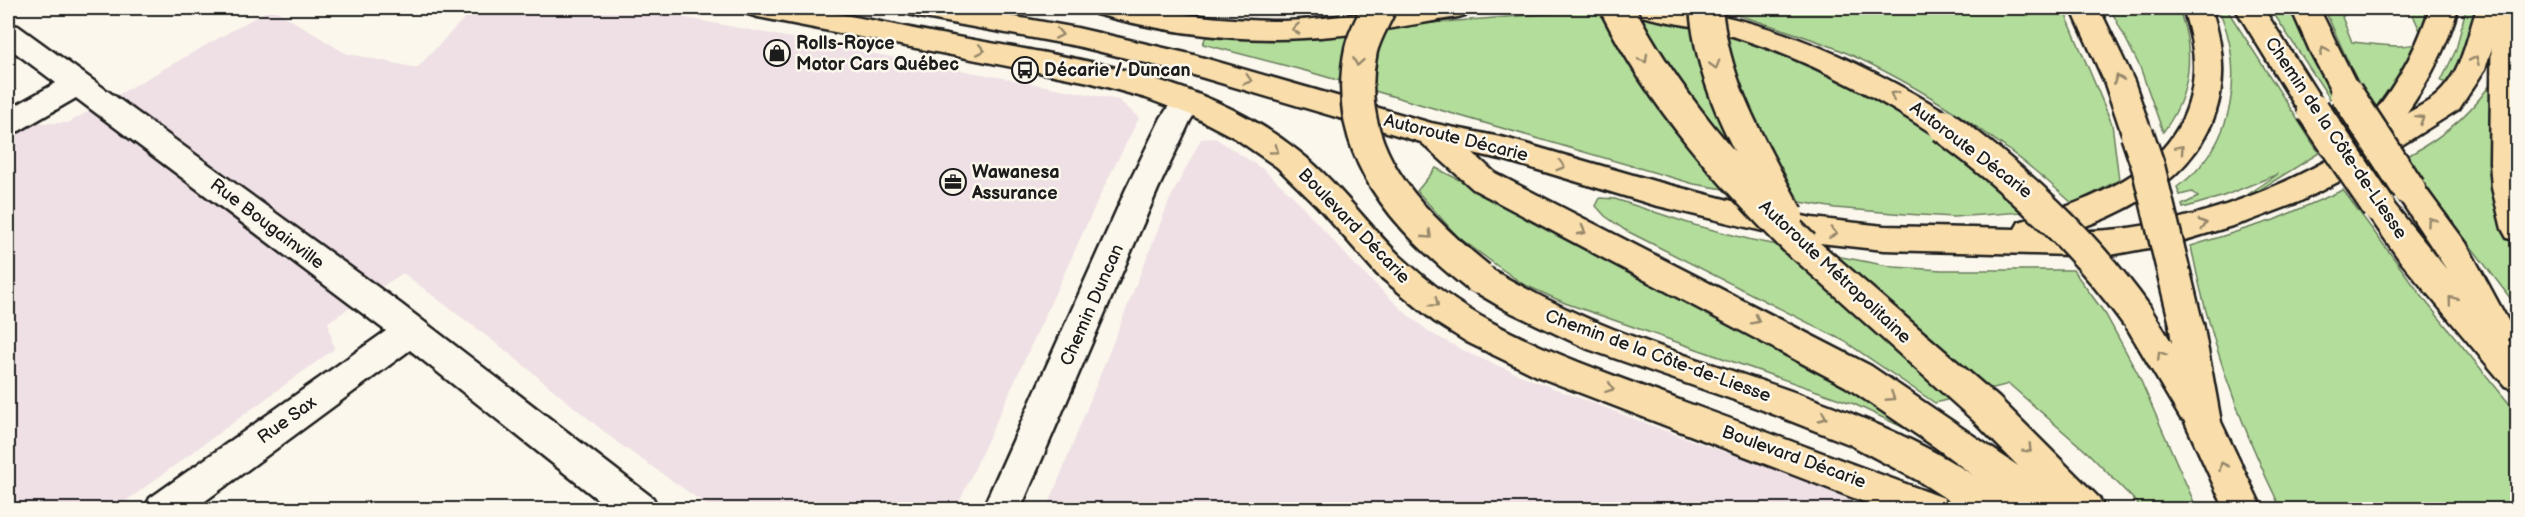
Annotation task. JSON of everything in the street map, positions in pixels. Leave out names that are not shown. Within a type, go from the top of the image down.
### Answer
[{"type":"main road","name":"Boulevard Décarie","points":[[758,8],[1090,72],[1187,102],[1246,130],[1288,159],[1329,199],[1389,265],[1446,312],[1479,332],[1551,367],[1931,510]]},
{"type":"main road","name":"Autoroute Décarie","points":[[919,8],[1037,29],[1157,55],[1431,134],[1505,149],[1654,193],[1793,227],[1884,238],[2105,244],[2202,225],[2288,194],[2356,159],[2448,102],[2457,92],[2476,59],[2491,8]]},
{"type":"main road","points":[[1106,8],[1159,20],[1204,26],[1285,30],[1341,25],[1458,8]]},
{"type":"main road","points":[[1224,8],[1306,8]]},
{"type":"main road","name":"Chemin de la Côte-de-Liesse","points":[[1379,8],[1365,34],[1356,70],[1356,91],[1362,133],[1381,177],[1401,206],[1436,243],[1479,278],[1509,298],[1569,326],[1816,414],[1866,435],[1926,465],[1995,510]]},
{"type":"main road","name":"Autoroute Métropolitaine","points":[[1617,8],[1655,76],[1690,125],[1739,181],[1803,246],[1986,409],[2086,510]]},
{"type":"main road","name":"Autoroute Décarie","points":[[1644,8],[1701,18],[1787,44],[1868,80],[1944,126],[2018,183],[2080,242],[2128,303],[2203,422]]},
{"type":"main road","points":[[1706,8],[1710,44],[1725,95],[1803,246]]},
{"type":"main road","points":[[2085,8],[2119,81],[2148,166],[2186,323],[2203,422],[2244,510]]},
{"type":"main road","points":[[1997,241],[2103,207],[2145,183],[2179,152],[2193,133],[2202,114],[2210,78],[2208,42],[2197,8]]},
{"type":"main road","name":"Chemin de la Côte-de-Liesse","points":[[2249,8],[2313,110],[2378,206],[2413,253],[2517,376]]},
{"type":"main road","points":[[2305,8],[2346,93],[2409,189],[2454,252],[2517,368]]},
{"type":"main road","points":[[2356,159],[2412,85],[2430,52],[2444,8]]},
{"type":"main road","points":[[2506,8],[2506,162],[2508,188],[2517,229]]},
{"type":"main road","points":[[1431,134],[1484,181],[1823,356],[1911,410],[2050,510]]},
{"type":"street","name":"Rue Bougainville","points":[[8,33],[411,331],[638,509]]},
{"type":"street","points":[[8,123],[78,84]]},
{"type":"street","name":"Chemin Duncan","points":[[1001,510],[1142,189],[1176,118],[1187,102]]},
{"type":"street","name":"Rue Sax","points":[[163,510],[411,331]]},
{"type":"shaded area","points":[[272,8],[345,53],[417,68],[474,8],[633,8],[1119,100],[1139,118],[1104,187],[956,509],[713,509],[618,443],[505,350],[403,273],[328,322],[334,349],[115,509],[8,510],[8,81],[17,89],[10,96],[43,123],[68,123]]},
{"type":"shaded area","points":[[1215,138],[1264,170],[1292,195],[1355,265],[1409,316],[1431,333],[1470,354],[1535,381],[1782,472],[1842,496],[1866,509],[1047,509],[1170,199],[1201,139]]},
{"type":"green space","points":[[1728,8],[2063,8],[2112,124],[2119,180],[2073,204],[1993,138],[1902,80],[1840,50],[1728,12]]},
{"type":"green space","points":[[2110,8],[2178,8],[2187,40],[2188,72],[2180,103],[2163,132],[2140,67]]},
{"type":"green space","points":[[2218,8],[2226,8],[2319,153],[2203,225],[2278,174],[2221,197],[2183,208],[2182,205],[2198,197],[2192,192],[2180,195],[2177,187],[2197,170],[2212,151],[2223,129],[2230,105],[2233,81],[2232,56],[2227,32]]},
{"type":"green space","points":[[2270,8],[2294,8],[2305,38],[2337,94],[2330,99]]},
{"type":"green space","points":[[2324,8],[2353,8],[2342,17],[2352,42],[2407,46],[2421,41],[2421,33],[2410,8],[2437,8],[2433,23],[2420,50],[2403,76],[2374,112],[2351,68]]},
{"type":"green space","points":[[2466,8],[2484,8],[2472,45],[2449,84],[2441,81],[2456,50]]},
{"type":"green space","points":[[1596,10],[1673,22],[1744,40],[1801,59],[1916,123],[1968,163],[2024,212],[1953,217],[1905,214],[1835,208],[1694,184],[1306,71],[1203,44],[1206,36],[1316,38],[1418,24]]},
{"type":"green space","points":[[2501,70],[2505,217],[2517,258],[2517,307],[2406,157],[2460,120],[2481,98]]},
{"type":"green space","points":[[1436,168],[1620,262],[1742,328],[1802,362],[1919,435],[1854,404],[1565,303],[1523,284],[1457,236],[1417,191]]},
{"type":"green space","points":[[2343,190],[2427,303],[2517,413],[2517,509],[2281,509],[2252,446],[2227,381],[2207,315],[2191,246],[2274,220]]},
{"type":"green space","points":[[1600,198],[1615,199],[1694,225],[1752,240],[1894,267],[1942,270],[2073,270],[2106,315],[2137,372],[2197,509],[2143,509],[2089,454],[2009,384],[1935,403],[1844,341],[1625,230],[1605,216],[1596,206]]},
{"type":"place","name":"Rolls-Royce Motor Cars Québec","points":[[777,53]]},
{"type":"place","name":"Décarie / Duncan","points":[[1025,70]]},
{"type":"place","name":"Wawanesa Assurance","points":[[953,182]]}]
